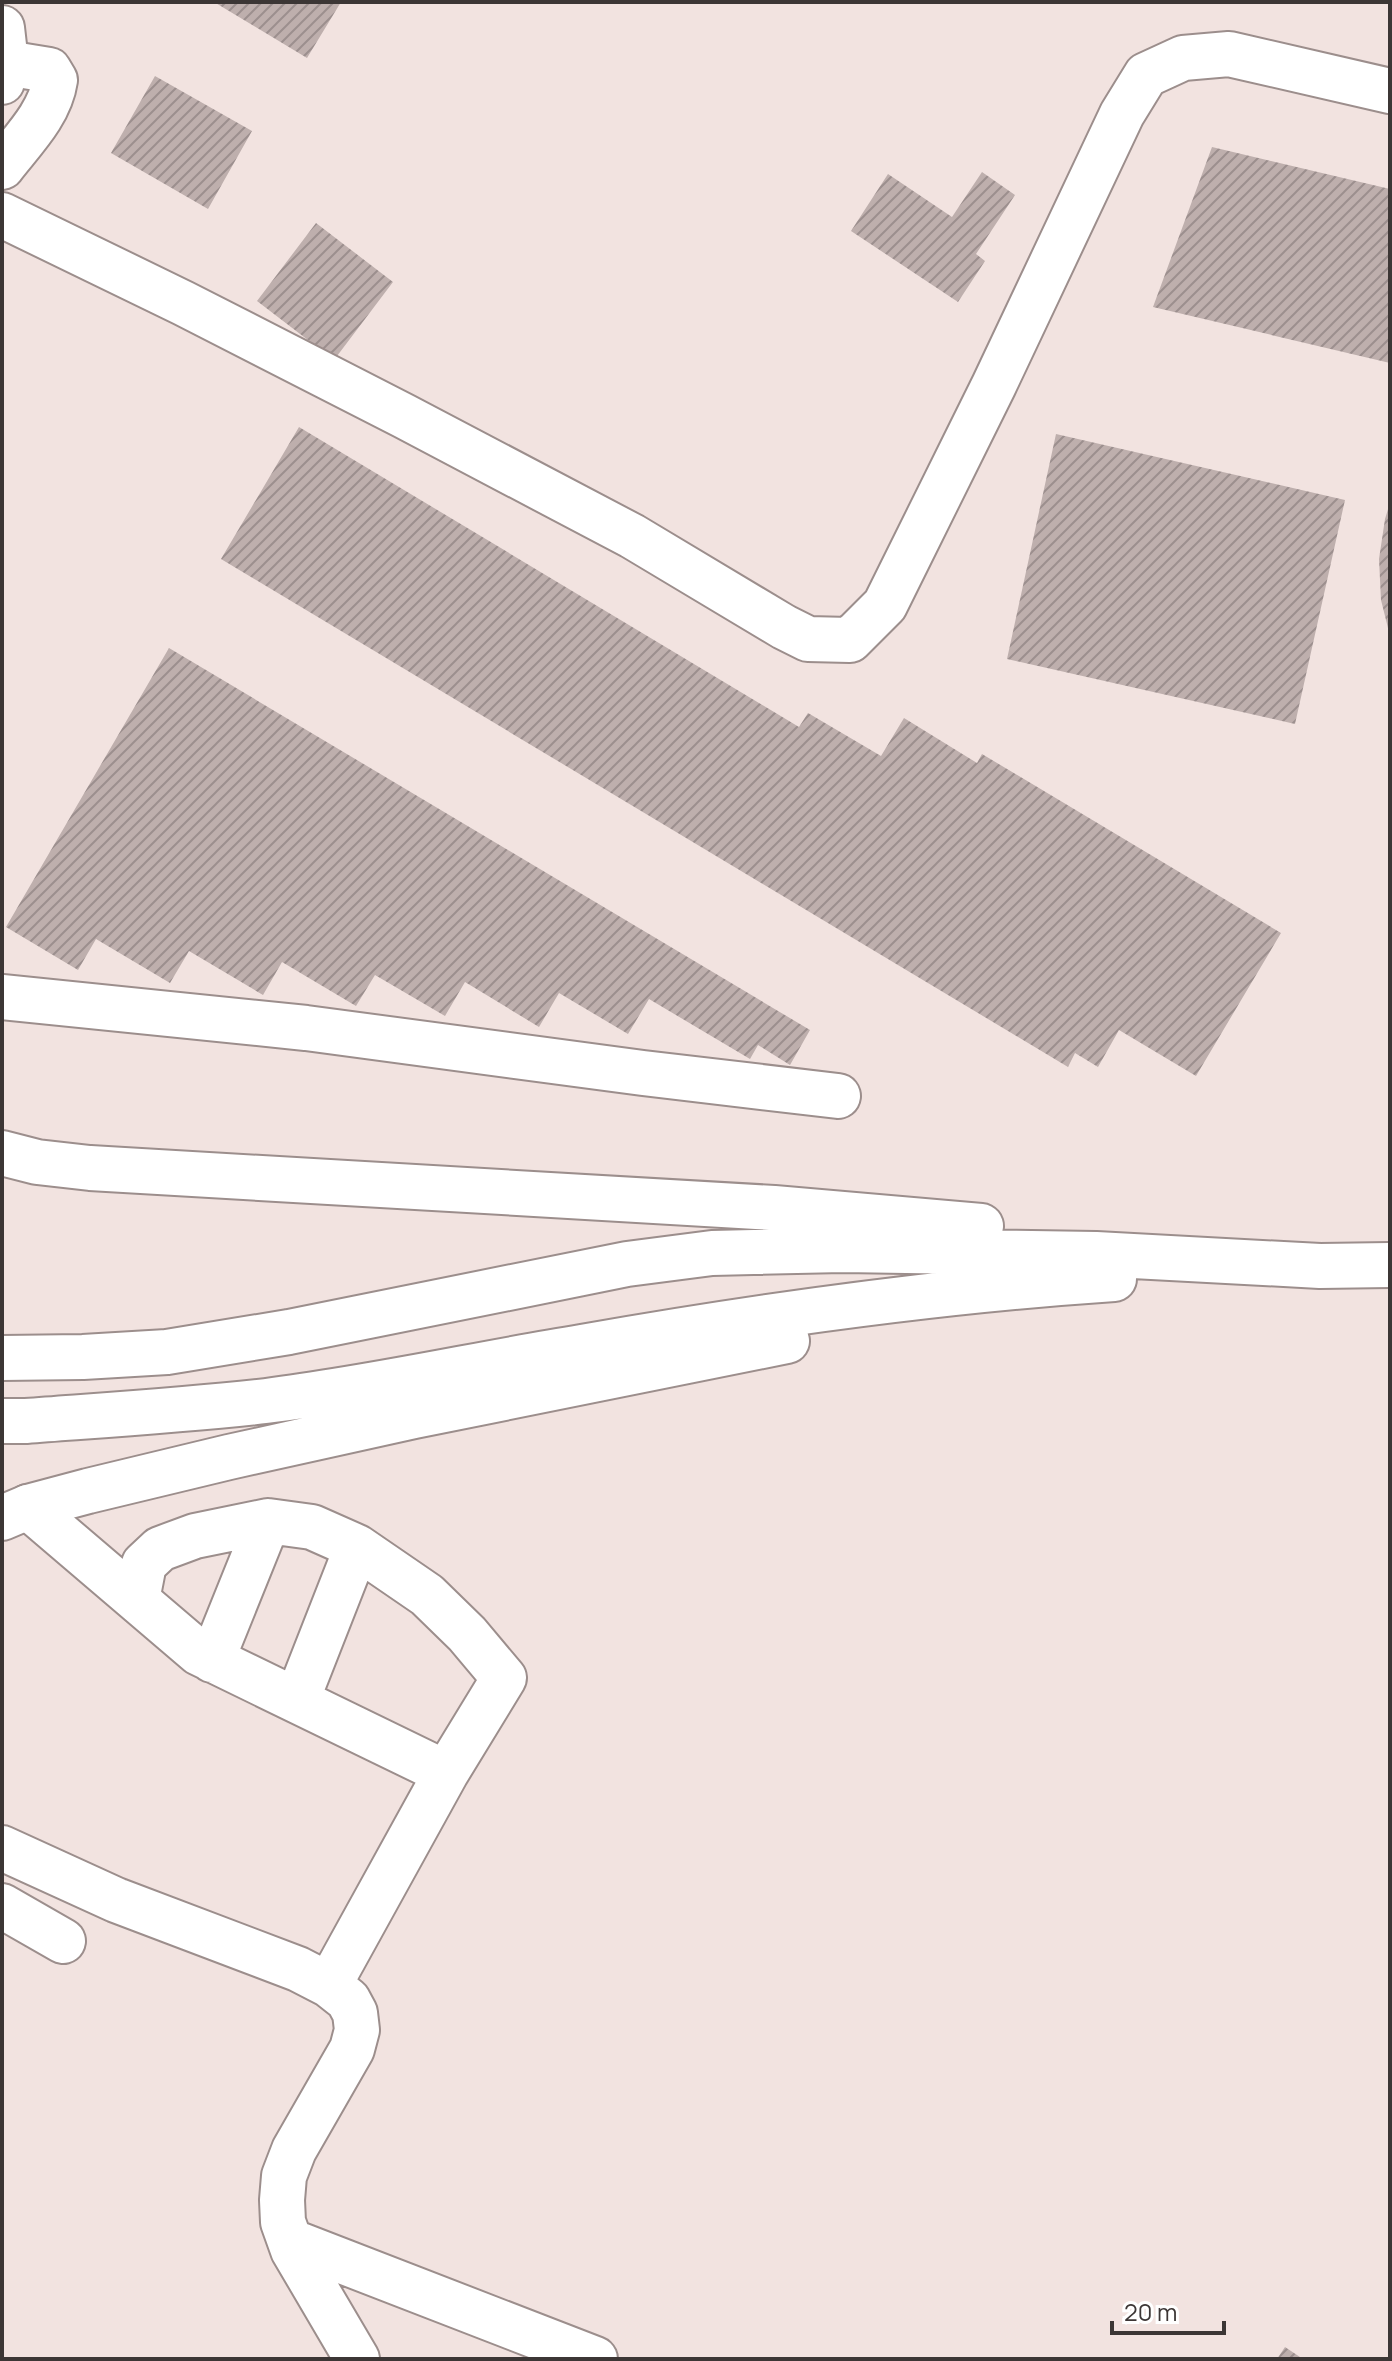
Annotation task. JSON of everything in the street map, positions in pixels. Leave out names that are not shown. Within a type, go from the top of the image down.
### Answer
[{"type":"main road","points":[[2,215],[183,303],[431,430],[632,536],[796,633],[808,639],[850,640],[885,605],[1122,114],[1146,75],[1183,58],[1229,54],[1390,91]]},
{"type":"main road","points":[[2,167],[38,122],[54,91],[55,80],[49,70],[3,58]]},
{"type":"main road","points":[[2,997],[306,1028],[838,1096]]},
{"type":"main road","points":[[2,1153],[37,1162],[90,1168],[774,1208],[1216,1244],[1320,1266]]},
{"type":"main road","points":[[2,1358],[167,1352],[289,1332],[627,1264],[712,1253],[843,1250],[1096,1254],[1320,1266]]},
{"type":"main road","points":[[2,1421],[268,1401],[806,1310],[1096,1280],[1320,1266],[1390,1265]]},
{"type":"main road","points":[[15,1513],[215,1460],[414,1416],[1096,1280]]},
{"type":"main road","points":[[15,1513],[137,1600],[199,1653],[446,1773]]},
{"type":"main road","points":[[137,1600],[144,1564],[160,1549],[195,1536],[268,1521],[312,1527],[357,1547],[427,1595],[467,1634],[504,1678],[446,1773],[329,1985]]},
{"type":"main road","points":[[212,1660],[268,1521]]},
{"type":"main road","points":[[297,1700],[357,1547]]},
{"type":"main road","points":[[2,1848],[116,1900],[298,1969],[329,1985],[348,2000],[355,2013],[357,2030],[352,2049],[294,2150],[284,2176],[283,2222],[290,2241],[357,2359]]},
{"type":"main road","points":[[2,1906],[63,1941]]},
{"type":"main road","points":[[290,2241],[595,2359]]},
{"type":"building","points":[[214,2],[341,2],[307,58]]},
{"type":"building","points":[[155,76],[252,131],[208,209],[111,153]]},
{"type":"building","points":[[1212,147],[1390,189],[1390,363],[1153,307]]},
{"type":"building","points":[[982,172],[1015,195],[976,254],[985,261],[958,302],[851,231],[888,174],[952,217]]},
{"type":"building","points":[[316,223],[393,282],[334,360],[257,301]]},
{"type":"building","points":[[299,427],[799,727],[808,713],[881,756],[904,718],[977,763],[982,754],[1281,933],[1196,1076],[1119,1030],[1098,1067],[1075,1053],[1068,1067],[221,559]]},
{"type":"building","points":[[1056,434],[1345,500],[1295,724],[1007,659]]},
{"type":"building","points":[[1389,506],[1390,632],[1381,600],[1379,559]]},
{"type":"building","points":[[169,648],[810,1030],[790,1065],[758,1045],[750,1059],[649,999],[628,1034],[559,993],[539,1027],[465,982],[445,1016],[375,975],[356,1006],[282,962],[263,995],[189,951],[170,983],[96,939],[78,970],[6,927]]},
{"type":"building","points":[[1285,2347],[1303,2359],[1277,2359]]}]
